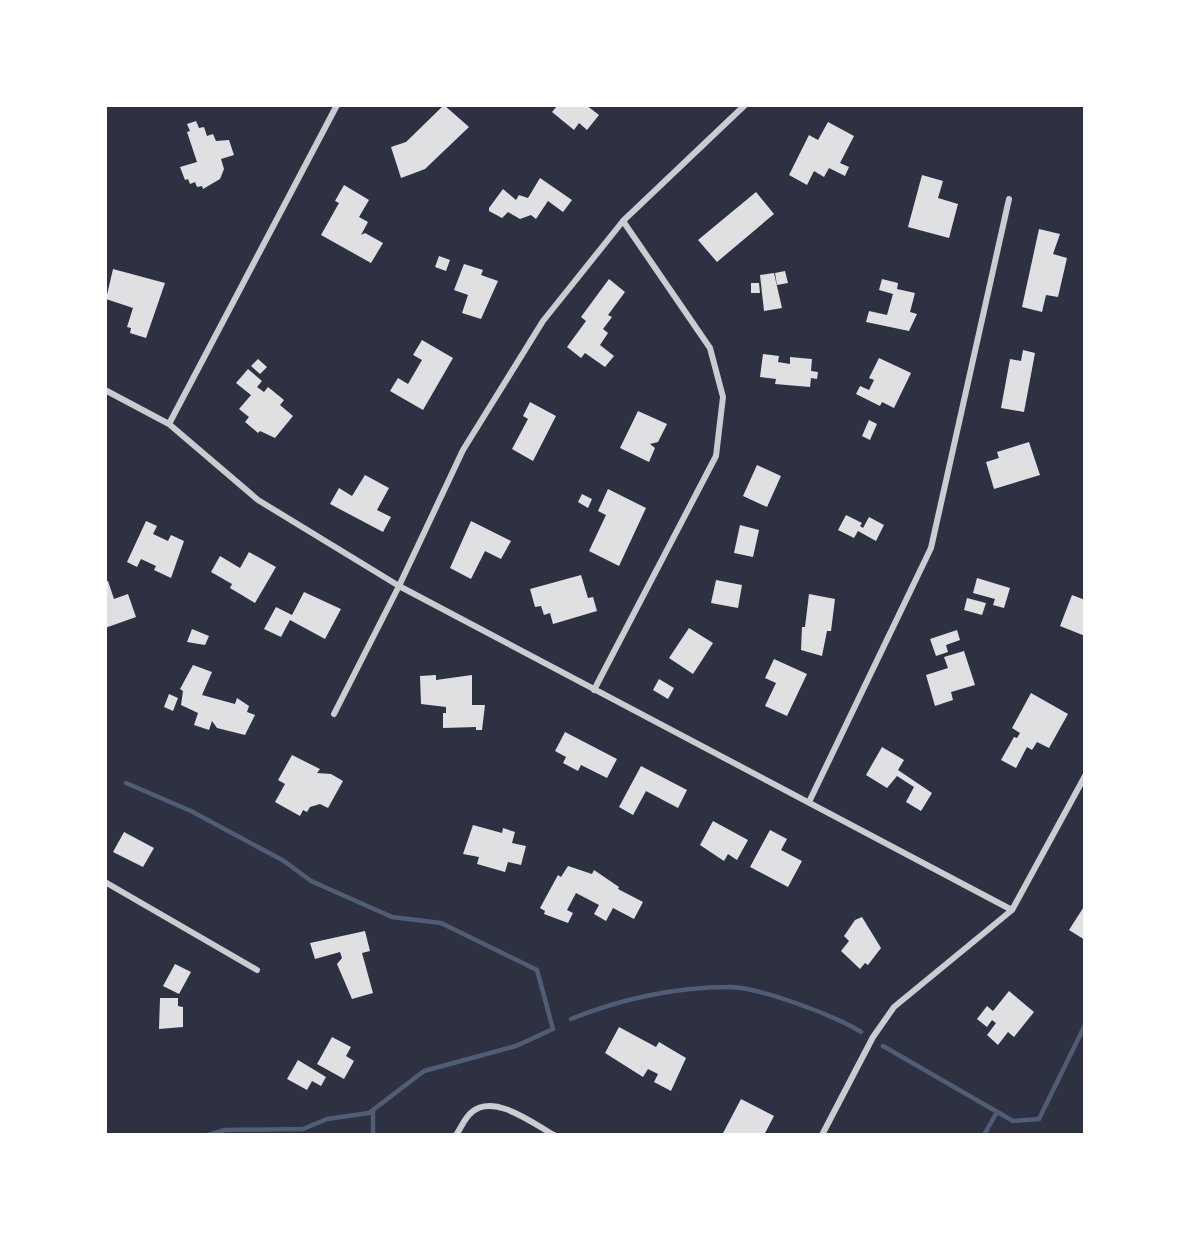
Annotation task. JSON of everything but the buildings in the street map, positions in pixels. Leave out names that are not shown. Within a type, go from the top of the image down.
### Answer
[{"type":"street","points":[[169,424],[337,105]]},
{"type":"street","points":[[334,715],[470,438],[543,321],[624,221],[745,105]]},
{"type":"street","points":[[808,802],[931,548],[1009,199]]},
{"type":"street","points":[[594,690],[716,456],[723,397],[710,348],[624,221]]},
{"type":"street","points":[[105,390],[169,424],[258,500],[399,586],[1012,910]]},
{"type":"street","points":[[822,1135],[873,1037],[894,1007],[1012,910],[1085,776]]},
{"type":"street","points":[[105,882],[257,970]]},
{"type":"street","points":[[456,1135],[471,1112],[481,1106],[492,1106],[503,1108],[554,1135]]},
{"type":"waterway","points":[[126,783],[191,811],[284,861],[311,881],[392,917],[441,923],[537,970],[553,1029],[516,1046],[424,1071],[369,1113],[327,1119],[303,1129],[225,1130],[208,1135]]},
{"type":"waterway","points":[[571,1019],[648,996],[689,989],[729,987],[759,992],[797,1004],[861,1032]]},
{"type":"waterway","points":[[883,1046],[1013,1121],[1039,1119],[1085,1025]]},
{"type":"waterway","points":[[373,1110],[373,1135]]},
{"type":"waterway","points":[[984,1135],[997,1112]]}]
